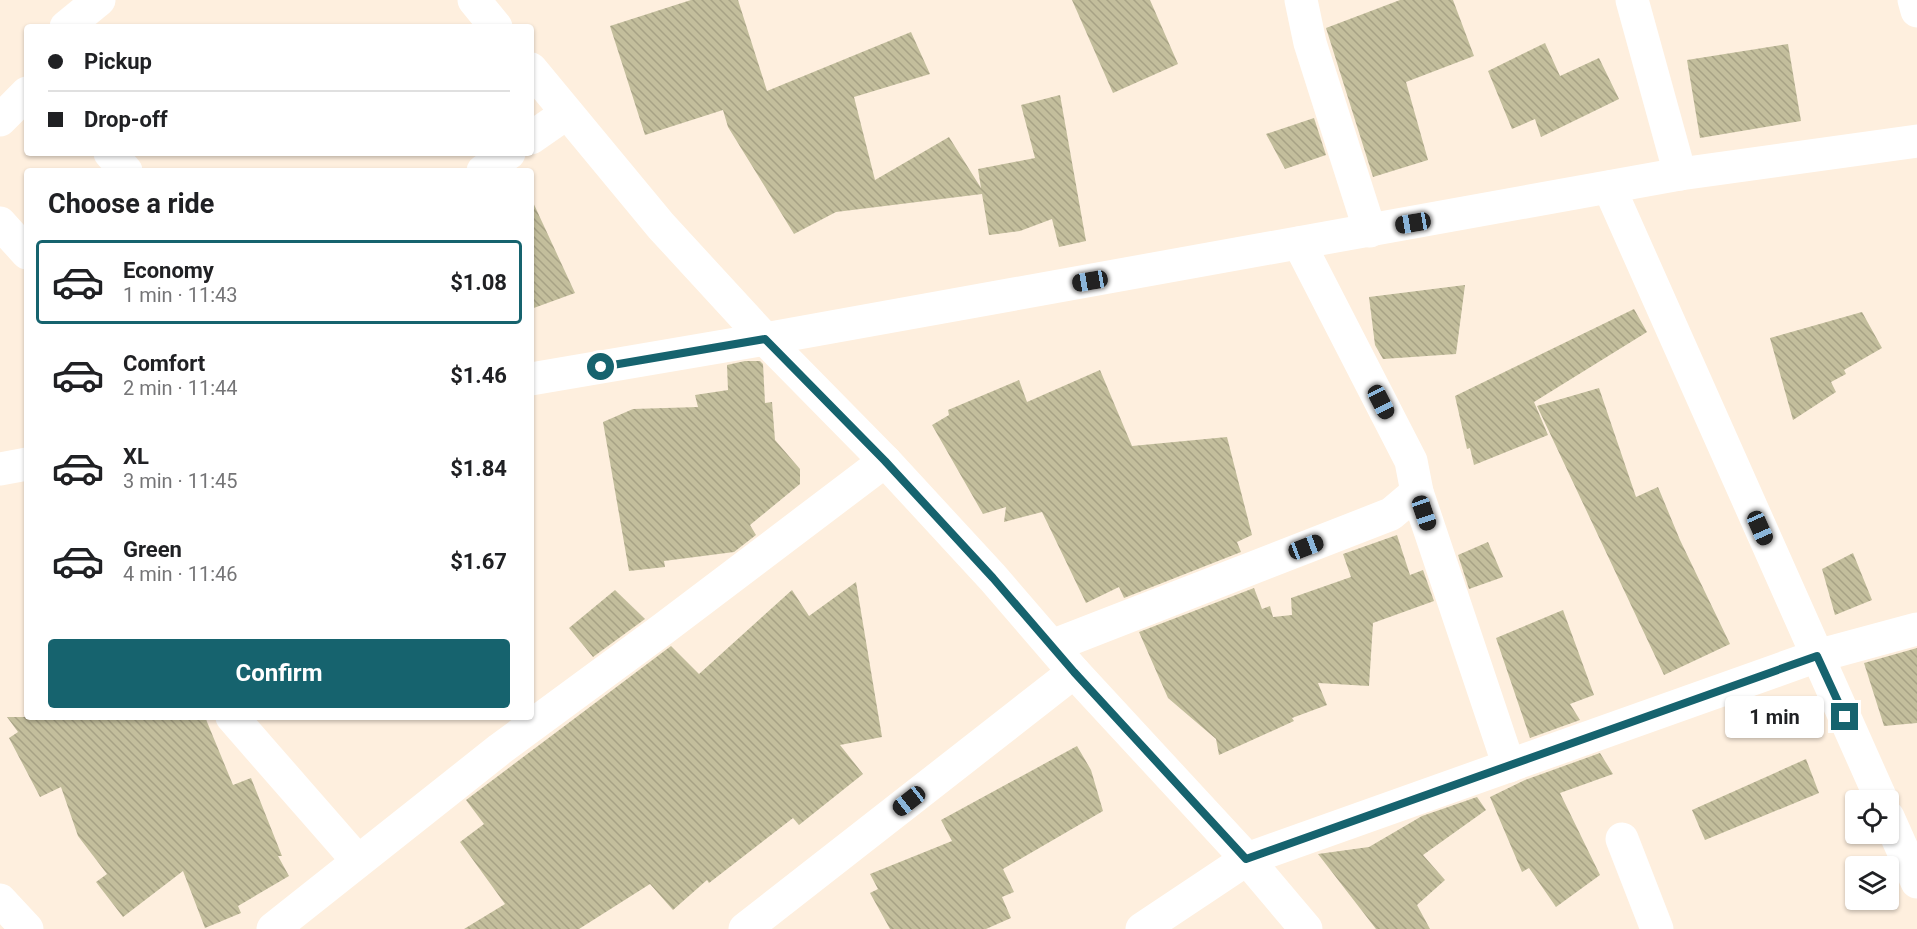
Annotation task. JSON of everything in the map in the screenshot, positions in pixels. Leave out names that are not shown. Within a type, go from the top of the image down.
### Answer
[{"type":"street","points":[[60,0],[65,24]]},
{"type":"street","points":[[70,24],[99,0]]},
{"type":"street","points":[[474,0],[494,24]]},
{"type":"street","points":[[1300,0],[1310,43],[1370,231]]},
{"type":"street","points":[[1632,0],[1680,174]]},
{"type":"street","points":[[1914,0],[1917,12]]},
{"type":"street","points":[[534,73],[661,226],[765,339],[885,461],[993,578],[1074,672],[1246,859],[1306,929]]},
{"type":"street","points":[[0,120],[24,96]]},
{"type":"street","points":[[534,136],[567,113]]},
{"type":"street","points":[[534,378],[1680,174],[1917,141]]},
{"type":"street","points":[[113,156],[123,168]]},
{"type":"street","points":[[487,168],[505,156]]},
{"type":"street","points":[[1609,187],[1877,790]]},
{"type":"street","points":[[0,224],[24,250]]},
{"type":"street","points":[[1299,243],[1411,461],[1417,492],[1509,766]]},
{"type":"street","points":[[534,711],[663,630],[885,461]]},
{"type":"street","points":[[1052,646],[1391,514],[1417,492]]},
{"type":"street","points":[[1142,929],[1246,859],[1817,656],[1917,629]]},
{"type":"street","points":[[745,929],[1074,672]]},
{"type":"street","points":[[234,720],[358,861]]},
{"type":"street","points":[[273,929],[358,861],[509,727]]},
{"type":"street","points":[[1622,839],[1657,929]]},
{"type":"street","points":[[1899,842],[1917,882]]},
{"type":"street","points":[[0,900],[27,929]]},
{"type":"building","points":[[691,0],[738,0],[767,91],[911,32],[930,74],[854,97],[875,180],[949,137],[981,188],[978,169],[1035,158],[1021,105],[1060,95],[1086,241],[1059,247],[1052,219],[1020,231],[989,235],[982,194],[836,212],[794,234],[728,127],[723,110],[645,135],[610,26]]},
{"type":"building","points":[[1072,0],[1150,0],[1178,64],[1113,93]]},
{"type":"building","points":[[1400,0],[1453,0],[1474,56],[1406,82],[1428,160],[1373,177],[1326,28]]},
{"type":"building","points":[[1545,43],[1560,76],[1599,58],[1619,99],[1541,137],[1535,119],[1512,129],[1488,71]]},
{"type":"building","points":[[1788,44],[1801,121],[1700,138],[1687,60]]},
{"type":"building","points":[[1314,118],[1326,155],[1285,169],[1266,134]]},
{"type":"building","points":[[534,204],[575,293],[534,308]]},
{"type":"building","points":[[1465,285],[1456,354],[1383,359],[1375,345],[1369,297]]},
{"type":"building","points":[[1634,309],[1647,332],[1534,402],[1548,435],[1474,465],[1470,448],[1467,449],[1455,396]]},
{"type":"building","points":[[1862,312],[1882,348],[1844,370],[1846,374],[1831,382],[1836,392],[1793,420],[1770,338]]},
{"type":"building","points":[[745,361],[760,361],[763,364],[765,403],[772,402],[775,440],[800,469],[800,484],[750,525],[756,535],[734,552],[664,561],[665,567],[629,571],[603,422],[633,409],[698,407],[695,395],[728,390],[727,365]]},
{"type":"building","points":[[1100,370],[1132,446],[1227,437],[1252,535],[1237,542],[1241,552],[1124,598],[1119,587],[1086,603],[1042,512],[1004,522],[1006,507],[983,514],[932,425],[949,415],[948,410],[1019,380],[1027,402]]},
{"type":"building","points":[[1599,388],[1636,497],[1658,487],[1680,540],[1730,644],[1664,675],[1537,406]]},
{"type":"building","points":[[1397,535],[1410,575],[1423,570],[1434,601],[1373,623],[1369,686],[1318,683],[1327,705],[1292,718],[1294,721],[1219,755],[1216,739],[1168,698],[1139,632],[1254,588],[1262,609],[1270,606],[1273,617],[1292,615],[1291,598],[1351,577],[1343,554]]},
{"type":"building","points":[[1488,542],[1503,577],[1469,589],[1458,555]]},
{"type":"building","points":[[1853,553],[1872,600],[1835,615],[1822,569]]},
{"type":"building","points":[[856,582],[882,737],[840,745],[863,774],[799,825],[793,818],[709,883],[707,880],[673,910],[650,884],[579,929],[464,929],[505,904],[460,842],[484,824],[466,800],[671,646],[699,674],[792,590],[809,616]]},
{"type":"building","points":[[615,590],[645,619],[593,657],[569,628]]},
{"type":"building","points":[[1563,610],[1594,695],[1570,704],[1580,720],[1530,738],[1496,638]]},
{"type":"building","points":[[1917,648],[1917,723],[1884,726],[1864,663]]},
{"type":"building","points":[[7,717],[24,717],[24,720],[206,720],[233,785],[251,778],[282,856],[278,856],[289,876],[238,906],[241,913],[205,928],[183,871],[123,917],[96,882],[107,874],[78,836],[61,787],[40,797],[9,738],[18,732]]},
{"type":"building","points":[[1077,746],[1091,770],[1103,811],[1003,869],[1014,892],[1002,897],[1011,918],[986,929],[890,929],[870,893],[878,889],[870,874],[952,841],[941,820]]},
{"type":"building","points":[[1600,753],[1613,774],[1560,793],[1600,875],[1556,907],[1529,868],[1522,872],[1490,797],[1525,780]]},
{"type":"building","points":[[1806,759],[1819,793],[1705,840],[1692,810]]},
{"type":"building","points":[[1477,797],[1486,810],[1423,855],[1445,880],[1417,905],[1430,929],[1376,929],[1318,854],[1369,847],[1422,816]]},
{"type":"route","points":[[601,367],[765,339],[885,461],[1246,859],[1817,656],[1845,717]]}]
